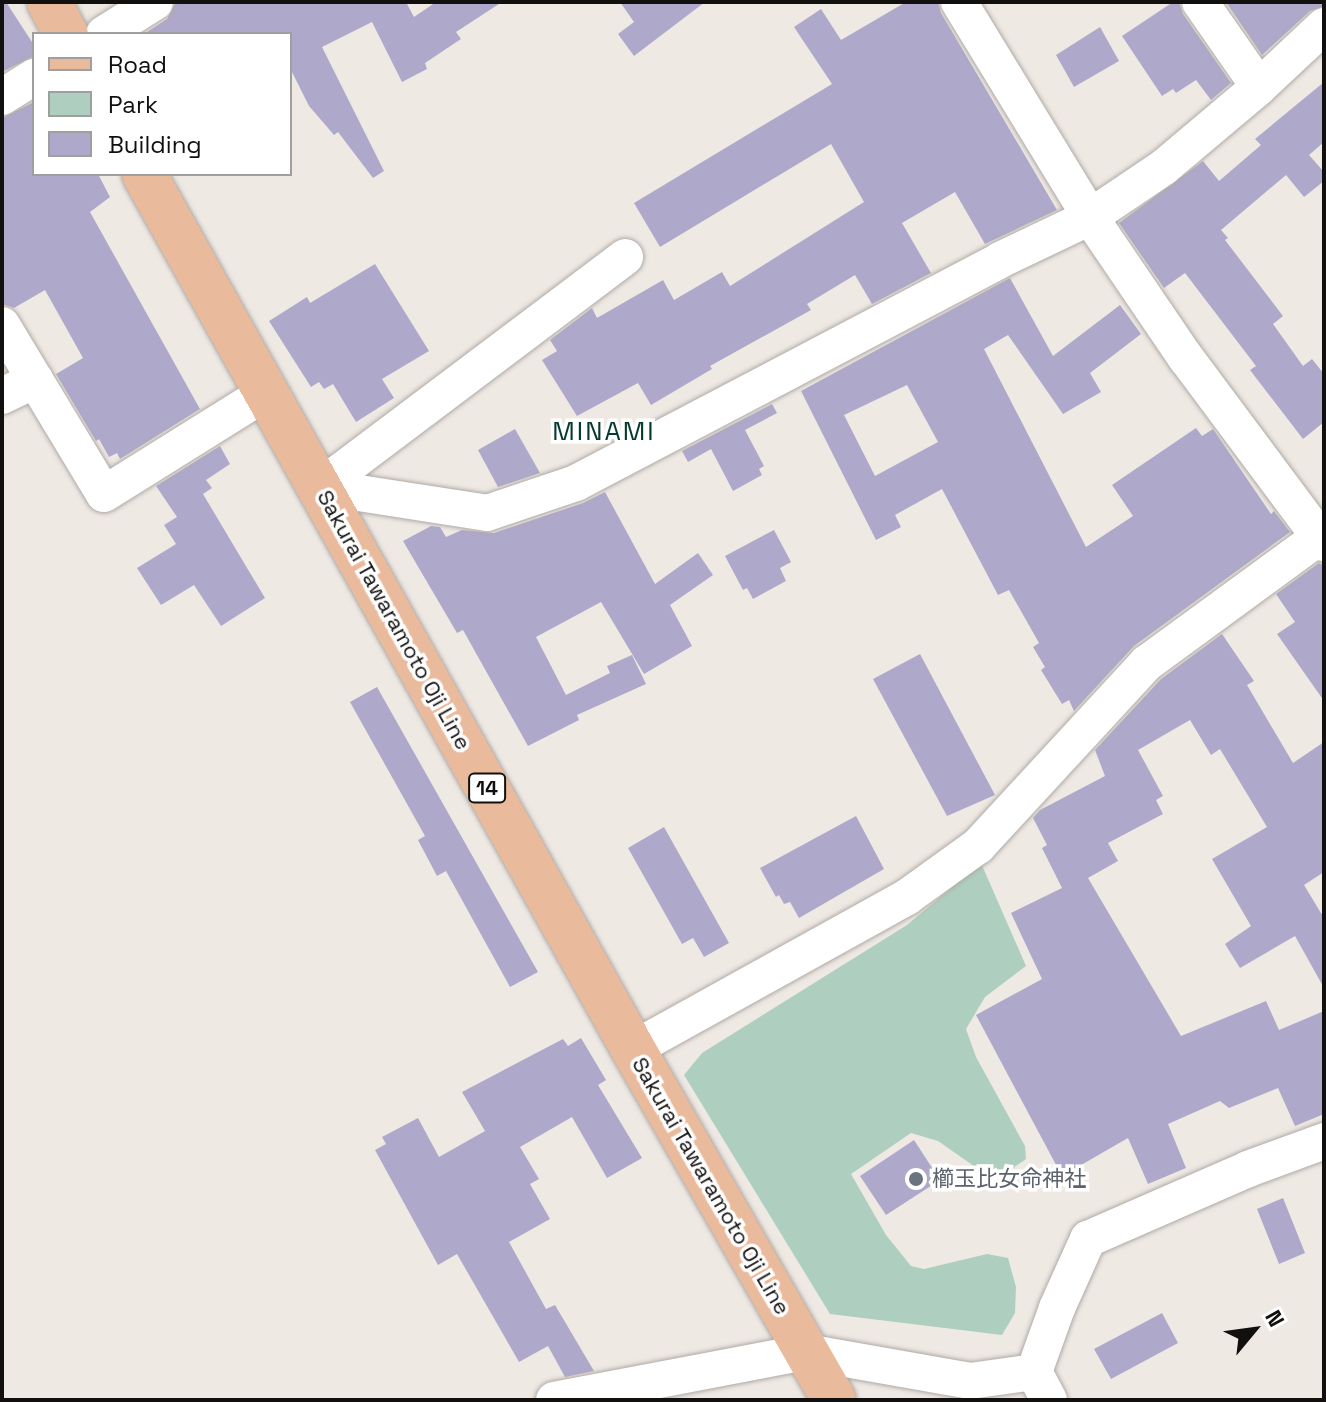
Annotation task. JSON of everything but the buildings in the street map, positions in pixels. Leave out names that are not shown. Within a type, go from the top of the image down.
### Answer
[{"type":"main road","points":[[49,2],[65,32]]},
{"type":"main road","name":"Sakurai Tawaramoto Oji Line","points":[[145,176],[633,1049],[834,1400]]},
{"type":"street","points":[[107,32],[155,2]]},
{"type":"street","points":[[633,1049],[907,897],[978,846],[1147,663],[1321,540],[1186,358],[1090,217],[959,2]]},
{"type":"street","points":[[1200,2],[1259,87]]},
{"type":"street","points":[[320,487],[487,513],[561,488],[1090,217],[1164,167],[1259,87],[1324,26]]},
{"type":"street","points":[[2,97],[32,78]]},
{"type":"street","points":[[320,487],[625,257]]},
{"type":"street","points":[[2,325],[104,494],[267,392]]},
{"type":"street","points":[[2,396],[35,380]]},
{"type":"street","points":[[554,1400],[806,1352],[970,1381],[1042,1386],[1057,1308],[1088,1239],[1248,1169],[1324,1141]]},
{"type":"green space","points":[[981,863],[1026,966],[985,997],[966,1029],[976,1057],[1025,1146],[1026,1159],[1006,1173],[981,1171],[938,1141],[911,1133],[851,1174],[886,1235],[911,1266],[924,1269],[987,1254],[1008,1258],[1016,1287],[1015,1313],[1002,1335],[830,1314],[684,1075],[702,1053],[907,925]]},
{"type":"place","name":"櫛玉比女命神社","points":[[916,1179]]},
{"type":"district","name":"MINAMI","points":[[604,432]]}]
